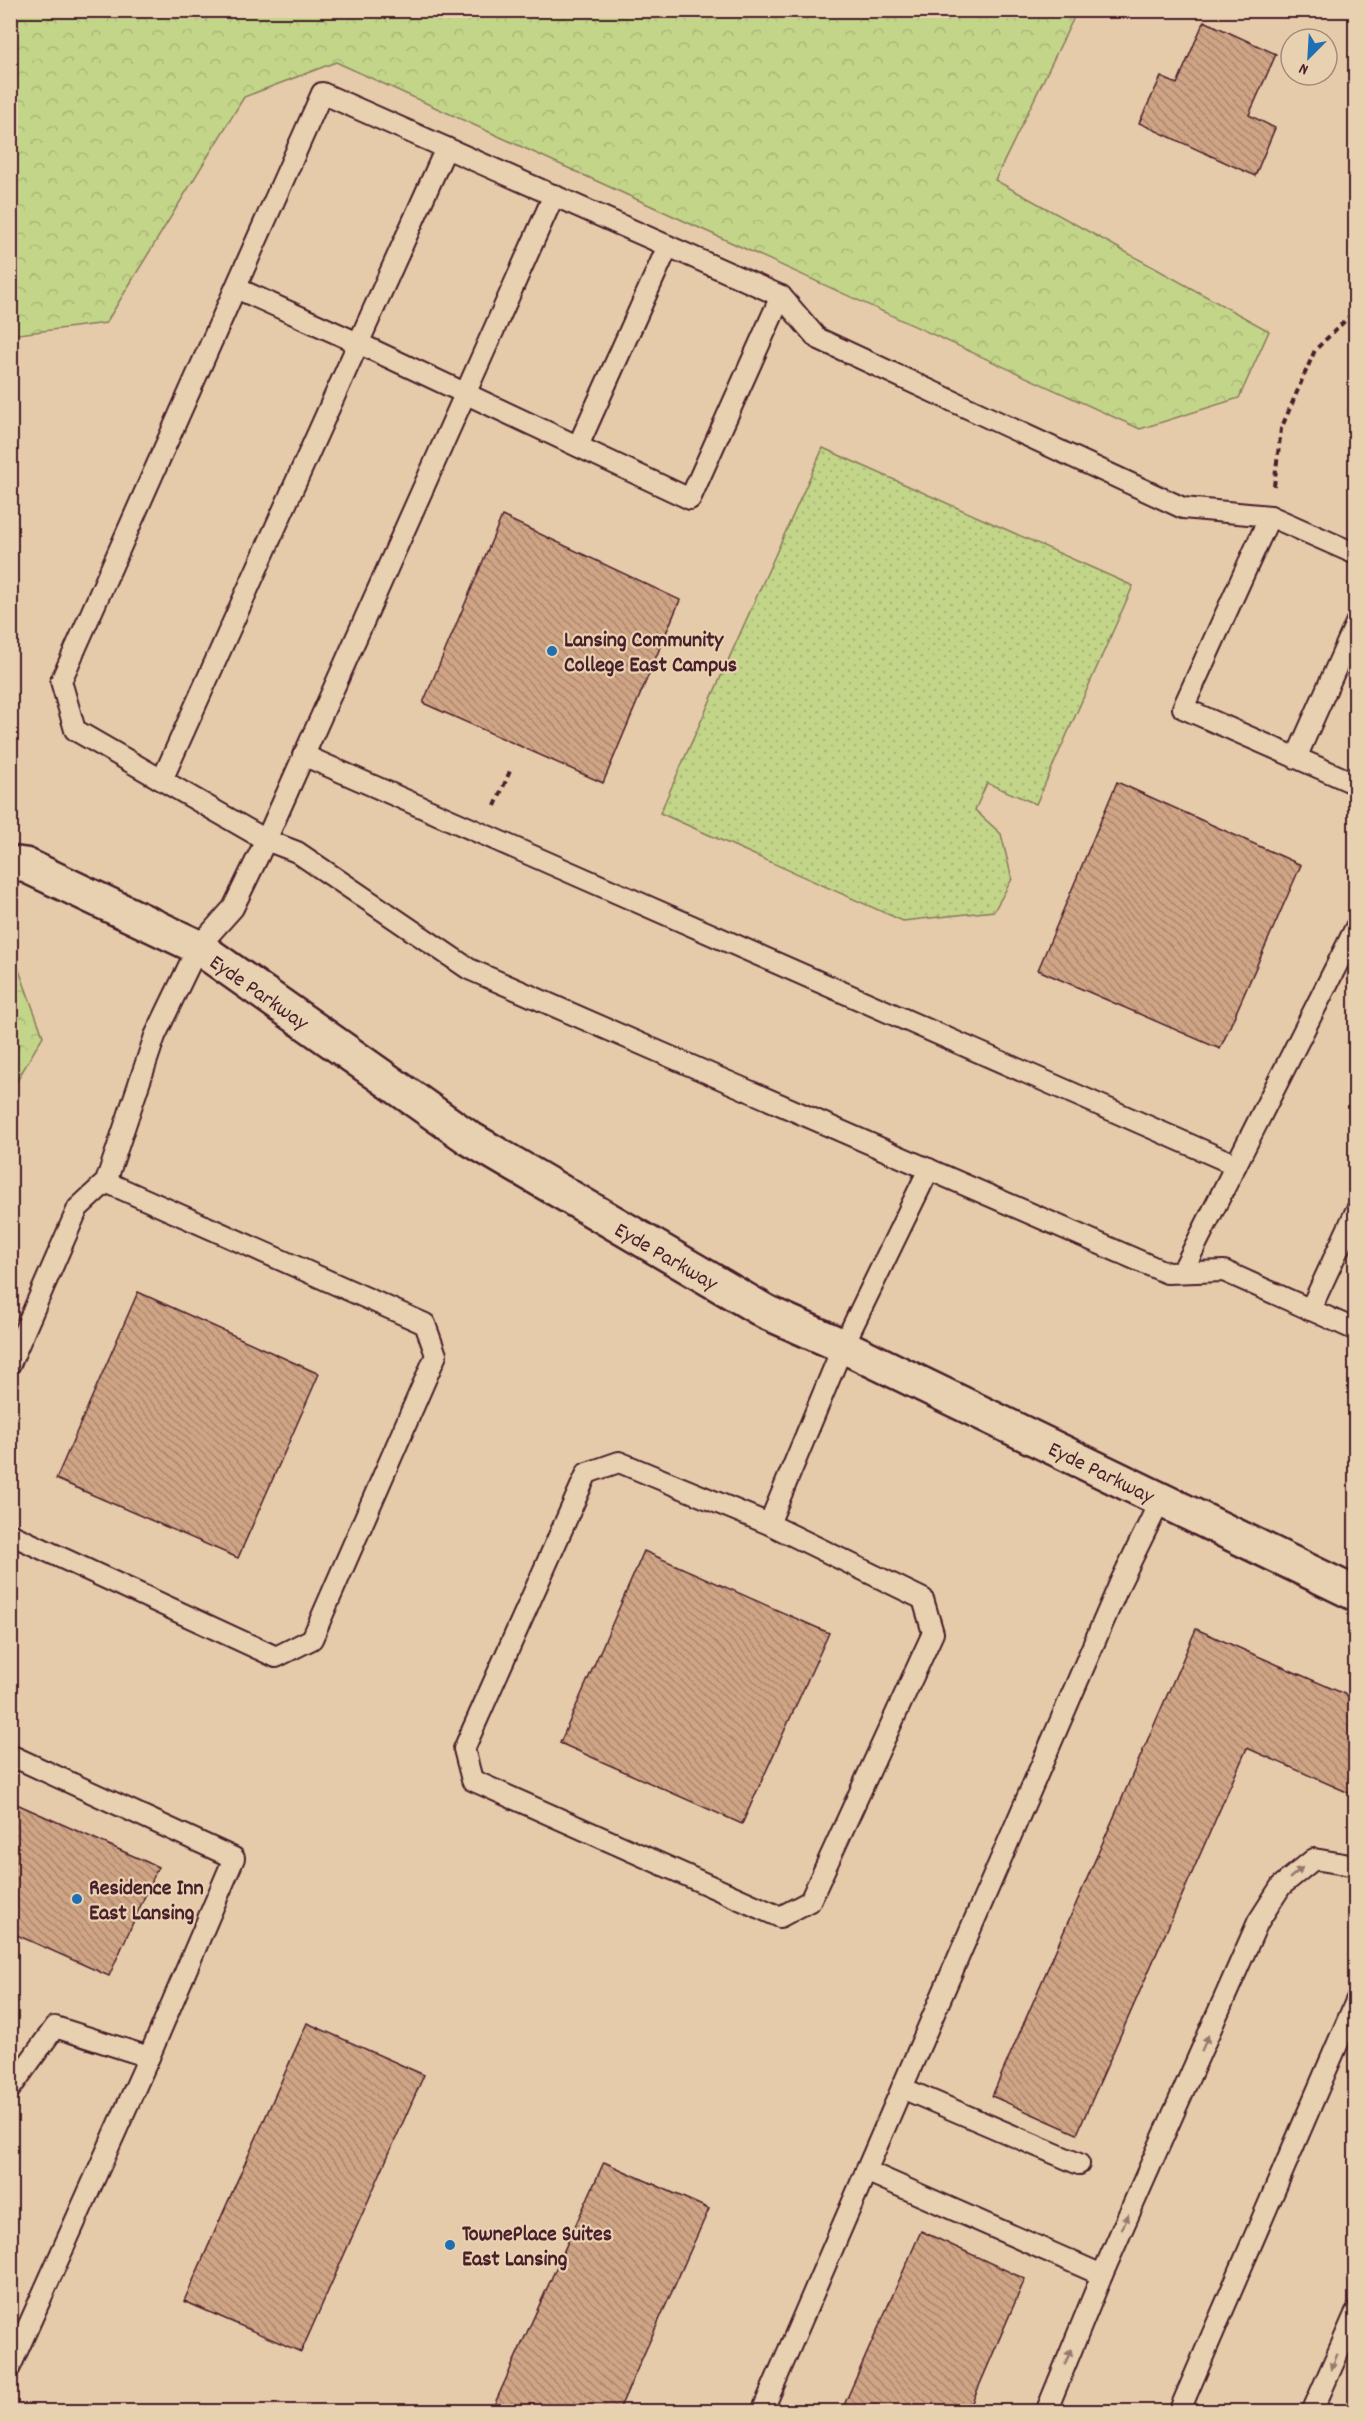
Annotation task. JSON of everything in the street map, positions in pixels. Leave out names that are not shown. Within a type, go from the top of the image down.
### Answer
[{"type":"street","name":"Eyde Parkway","points":[[10,863],[25,866],[198,947],[469,1138],[766,1312],[843,1346],[1356,1594]]},
{"type":"lane","points":[[1356,554],[1270,516],[1183,508],[817,338],[781,296],[322,93],[61,681],[75,730],[267,840],[297,852],[469,969],[1167,1273],[1224,1271],[1356,1330]]},
{"type":"lane","points":[[162,780],[446,148]]},
{"type":"lane","points":[[10,1364],[78,1208],[106,1182],[155,1036],[198,947],[233,908],[267,840],[554,195]]},
{"type":"lane","points":[[578,446],[668,246]]},
{"type":"lane","points":[[236,288],[690,499],[781,296]]},
{"type":"lane","points":[[1270,516],[1183,708],[1356,784]]},
{"type":"lane","points":[[1296,758],[1356,624]]},
{"type":"lane","points":[[303,755],[1236,1165]]},
{"type":"lane","points":[[1182,1272],[1356,927]]},
{"type":"lane","points":[[769,1524],[843,1346],[929,1169]]},
{"type":"lane","points":[[10,1534],[276,1657],[312,1639],[436,1355],[425,1324],[106,1182]]},
{"type":"lane","points":[[1310,1310],[1356,1211]]},
{"type":"lane","points":[[619,1462],[769,1524],[923,1599],[933,1633],[810,1901],[780,1917],[471,1780],[464,1749],[587,1473],[619,1462]]},
{"type":"lane","points":[[762,2412],[1120,1583],[1161,1499]]},
{"type":"lane","points":[[10,1755],[234,1858],[149,2056],[10,2367]]},
{"type":"lane","points":[[1046,2412],[1102,2275],[1258,1922],[1281,1886],[1314,1858],[1356,1866]]},
{"type":"lane","points":[[1179,2412],[1356,2001]]},
{"type":"lane","points":[[10,2090],[55,2027],[149,2056]]},
{"type":"lane","points":[[902,2088],[1079,2164]]},
{"type":"lane","points":[[866,2171],[1102,2275]]},
{"type":"lane","points":[[1312,2412],[1356,2313]]},
{"type":"path","points":[[1270,516],[1281,429],[1315,350],[1356,310]]},
{"type":"green space","points":[[10,11],[1077,11],[995,180],[1269,331],[1239,398],[1140,429],[336,62],[244,97],[106,323],[11,335]]},
{"type":"green space","points":[[823,448],[1133,586],[1036,804],[987,783],[975,810],[1001,834],[1012,879],[994,911],[903,921],[660,813]]},
{"type":"green space","points":[[10,962],[16,962],[43,1036],[11,1091]]},
{"type":"building","points":[[1204,21],[1276,54],[1249,115],[1275,128],[1255,176],[1139,123],[1161,77],[1177,84]]},
{"type":"building","name":"Lansing Community College East Campus","points":[[502,516],[680,600],[603,783],[423,703]]},
{"type":"building","points":[[1117,782],[1301,865],[1220,1049],[1038,970]]},
{"type":"building","points":[[138,1292],[319,1374],[238,1558],[56,1479]]},
{"type":"building","points":[[644,1551],[829,1633],[742,1824],[560,1743]]},
{"type":"building","points":[[1196,1629],[1356,1699],[1356,1796],[1247,1748],[1077,2134],[992,2096]]},
{"type":"building","name":"Residence Inn East Lansing","points":[[10,1801],[158,1867],[109,1976],[10,1932]]},
{"type":"building","points":[[307,2023],[424,2075],[301,2352],[184,2301]]},
{"type":"building","points":[[604,2162],[709,2209],[618,2412],[491,2412]]},
{"type":"building","points":[[921,2231],[1025,2279],[968,2412],[841,2412]]},
{"type":"place","name":"Lansing Community College East Campus","points":[[552,651]]},
{"type":"place","name":"Residence Inn East Lansing","points":[[77,1899]]},
{"type":"place","name":"TownePlace Suites East Lansing","points":[[450,2245]]}]
